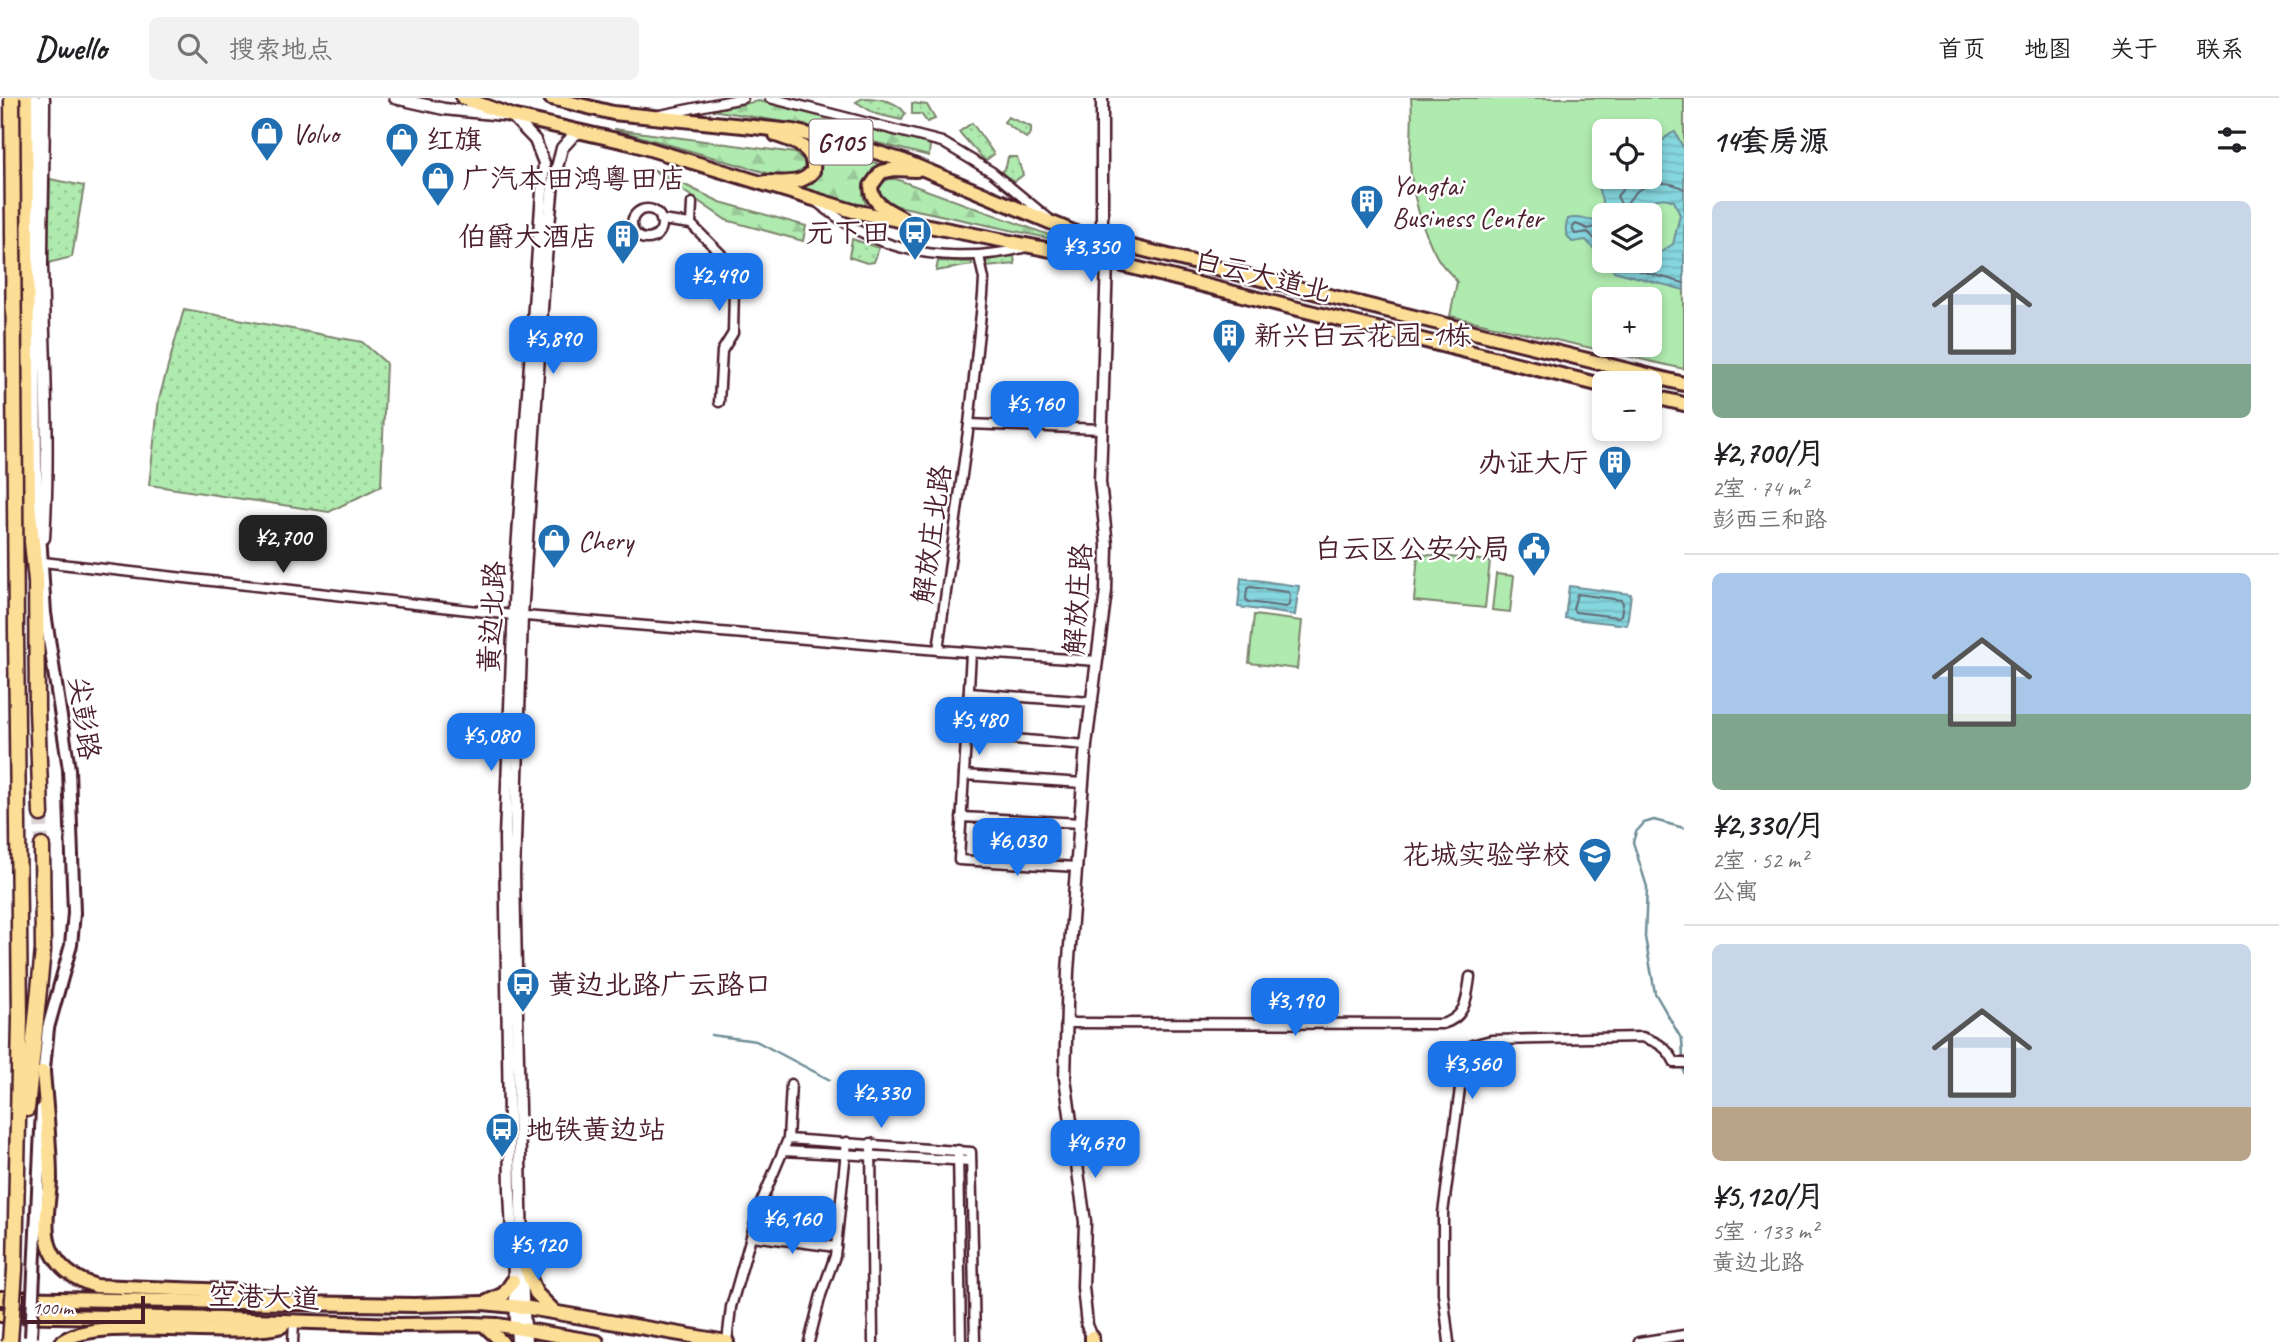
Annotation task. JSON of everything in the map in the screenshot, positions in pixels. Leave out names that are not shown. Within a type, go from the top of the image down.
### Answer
[{"type":"highway","points":[[10,98],[20,1019],[15,1270],[10,1342]]},
{"type":"highway","points":[[25,98],[28,503],[36,581]]},
{"type":"highway","points":[[36,468],[37,709],[41,814]]},
{"type":"highway","points":[[16,1222],[43,950],[42,846]]},
{"type":"main road","points":[[34,98],[36,468],[43,562]]},
{"type":"main road","name":"白云大道北","points":[[463,98],[512,116],[661,152],[813,200],[915,224],[1107,261],[1592,383]]},
{"type":"main road","name":"白云大道北","points":[[551,98],[648,118],[793,131],[827,138],[885,153],[1059,226],[1102,239],[1684,384]]},
{"type":"main road","points":[[752,128],[798,144],[808,152],[814,166],[807,180],[754,183]]},
{"type":"main road","points":[[915,224],[877,202],[873,198],[871,186],[881,172],[895,169],[927,170]]},
{"type":"main road","points":[[1662,399],[1684,404]]},
{"type":"main road","name":"尖彭路","points":[[30,1340],[43,1072],[48,1028],[71,945],[74,913],[69,769],[47,626],[43,562]]},
{"type":"main road","points":[[43,1072],[50,1171],[47,1236],[54,1256],[66,1272],[96,1286],[245,1292],[294,1303]]},
{"type":"main road","points":[[522,1258],[536,1293],[555,1312]]},
{"type":"main road","points":[[483,1303],[504,1294],[513,1281]]},
{"type":"main road","name":"空港大道","points":[[0,1298],[483,1303],[518,1306],[727,1342]]},
{"type":"main road","points":[[433,1325],[435,1304]]},
{"type":"main road","name":"空港大道","points":[[0,1315],[484,1325],[561,1340],[596,1342]]},
{"type":"main road","points":[[596,1342],[600,1320]]},
{"type":"main road","points":[[62,1342],[76,1334],[101,1329],[237,1332],[268,1329],[294,1322]]},
{"type":"main road","points":[[484,1325],[502,1342]]},
{"type":"street","points":[[10,98],[15,104],[25,135]]},
{"type":"street","name":"尖彭路","points":[[43,562],[47,486],[42,266],[44,98]]},
{"type":"street","points":[[395,98],[444,109],[512,116]]},
{"type":"street","points":[[648,118],[743,98]]},
{"type":"street","points":[[770,98],[942,142],[992,173],[1059,226]]},
{"type":"street","points":[[1102,98],[1102,239]]},
{"type":"street","name":"黄边北路","points":[[512,116],[540,147],[545,170],[534,285],[504,873],[513,1281],[522,1333],[517,1342]]},
{"type":"street","name":"黄边北路","points":[[518,1306],[522,1258],[514,874],[517,616],[553,183],[562,148],[581,131]]},
{"type":"street","points":[[813,200],[857,230],[887,243],[932,252],[979,256],[1005,253],[1032,245]]},
{"type":"street","points":[[691,224],[692,202]]},
{"type":"street","points":[[661,220],[691,224],[721,254],[733,287],[733,333],[722,351],[719,402]]},
{"type":"street","name":"解放庄北路","points":[[939,650],[970,424],[984,287],[979,256]]},
{"type":"street","name":"解放庄路","points":[[1092,1340],[1087,1325],[1083,1287],[1086,1222],[1065,1089],[1068,971],[1086,745],[1104,613],[1107,567],[1100,482],[1107,261]]},
{"type":"street","points":[[970,424],[1102,429]]},
{"type":"street","points":[[43,562],[517,616],[1097,661]]},
{"type":"street","points":[[971,653],[959,860],[1077,867]]},
{"type":"street","points":[[969,693],[1090,702]]},
{"type":"street","points":[[966,735],[1086,745]]},
{"type":"street","points":[[964,775],[1083,783]]},
{"type":"street","points":[[961,817],[1080,823]]},
{"type":"street","points":[[1067,1023],[1442,1024],[1456,1019],[1463,1011],[1470,977]]},
{"type":"street","points":[[1449,1342],[1444,1293],[1443,1213],[1465,1052],[1472,1045],[1491,1040],[1642,1037],[1656,1041],[1668,1049],[1679,1063]]},
{"type":"street","points":[[727,1342],[732,1307],[760,1205],[788,1139],[791,1084]]},
{"type":"street","points":[[788,1139],[971,1152],[975,1342]]},
{"type":"street","points":[[809,1342],[836,1247],[847,1142]]},
{"type":"street","points":[[871,1143],[873,1342]]},
{"type":"street","points":[[958,1150],[961,1342]]},
{"type":"street","points":[[783,1151],[971,1161]]},
{"type":"street","points":[[752,1236],[836,1247]]},
{"type":"street","points":[[293,1342],[294,1322]]},
{"type":"street","points":[[1639,1342],[1684,1335]]},
{"type":"green space","points":[[863,98],[881,99],[897,105],[905,113],[902,120],[876,114],[856,102]]},
{"type":"green space","points":[[1411,98],[1684,98],[1684,369],[1631,357],[1662,357],[1662,287],[1592,287],[1592,348],[1450,316],[1457,282],[1439,261],[1418,209],[1410,158]]},
{"type":"green space","points":[[759,101],[925,141],[930,144],[929,156],[814,127],[712,110]]},
{"type":"green space","points":[[912,103],[927,105],[935,119],[927,122],[921,114],[912,114]]},
{"type":"green space","points":[[1008,117],[1031,127],[1031,133],[1026,138],[1004,122]]},
{"type":"green space","points":[[972,123],[994,154],[985,161],[959,132]]},
{"type":"green space","points":[[614,129],[795,153],[804,160],[804,171],[792,178],[781,177]]},
{"type":"green space","points":[[810,146],[880,164],[864,182],[863,195],[867,208],[798,189],[812,183],[816,176]]},
{"type":"green space","points":[[1008,157],[1017,157],[1023,175],[1014,182],[1001,173],[1006,167]]},
{"type":"green space","points":[[650,168],[720,202],[806,226],[803,241],[726,220]]},
{"type":"green space","points":[[50,179],[84,186],[72,257],[48,263]]},
{"type":"green space","points":[[889,179],[896,179],[1071,243],[893,205],[879,193],[880,185]]},
{"type":"green space","points":[[852,239],[879,248],[874,262],[867,263],[849,257]]},
{"type":"green space","points":[[1014,256],[1015,264],[985,267],[987,260]]},
{"type":"green space","points":[[938,261],[972,262],[972,265],[936,271]]},
{"type":"green space","points":[[184,309],[362,342],[386,363],[381,486],[329,512],[149,485],[159,399]]},
{"type":"green space","points":[[1418,554],[1490,561],[1485,608],[1414,601]]},
{"type":"green space","points":[[1496,574],[1514,576],[1510,612],[1492,610]]},
{"type":"green space","points":[[1254,615],[1302,621],[1297,669],[1249,663]]},
{"type":"water","points":[[1675,132],[1684,149],[1684,290],[1621,273],[1662,273],[1662,251],[1673,244],[1680,215],[1674,201],[1663,199],[1650,203],[1603,203],[1599,189],[1662,189],[1662,141]]},
{"type":"water","points":[[1568,219],[1592,219],[1592,247],[1586,240],[1572,242],[1567,234]]},
{"type":"water","points":[[1241,578],[1299,586],[1295,615],[1238,607]]},
{"type":"water","points":[[1569,586],[1631,594],[1627,625],[1565,618]]},
{"type":"waterway","points":[[1684,828],[1654,820],[1644,823],[1636,832],[1633,842],[1647,887],[1645,937],[1655,993],[1682,1040],[1684,1073]]},
{"type":"waterway","points":[[711,1035],[756,1041],[830,1080]]},
{"type":"tunnel","points":[[41,814],[42,846]]},
{"type":"place","name":"Volvo","points":[[267,163]]},
{"type":"place","name":"红旗","points":[[402,169]]},
{"type":"place","name":"广汽本田鸿粤田店","points":[[438,208]]},
{"type":"place","name":"Yongtai Business Center","points":[[1367,231]]},
{"type":"place","name":"元下田","points":[[915,262]]},
{"type":"place","name":"伯爵大酒店","points":[[623,266]]},
{"type":"place","name":"新兴白云花园-1栋","points":[[1229,365]]},
{"type":"place","name":"办证大厅","points":[[1615,492]]},
{"type":"place","name":"Chery","points":[[554,570]]},
{"type":"place","name":"白云区公安分局","points":[[1534,578]]},
{"type":"place","name":"花城实验学校","points":[[1595,884]]},
{"type":"place","name":"黄边北路广云路口","points":[[523,1014]]},
{"type":"place","name":"地铁黄边站","points":[[502,1159]]}]
